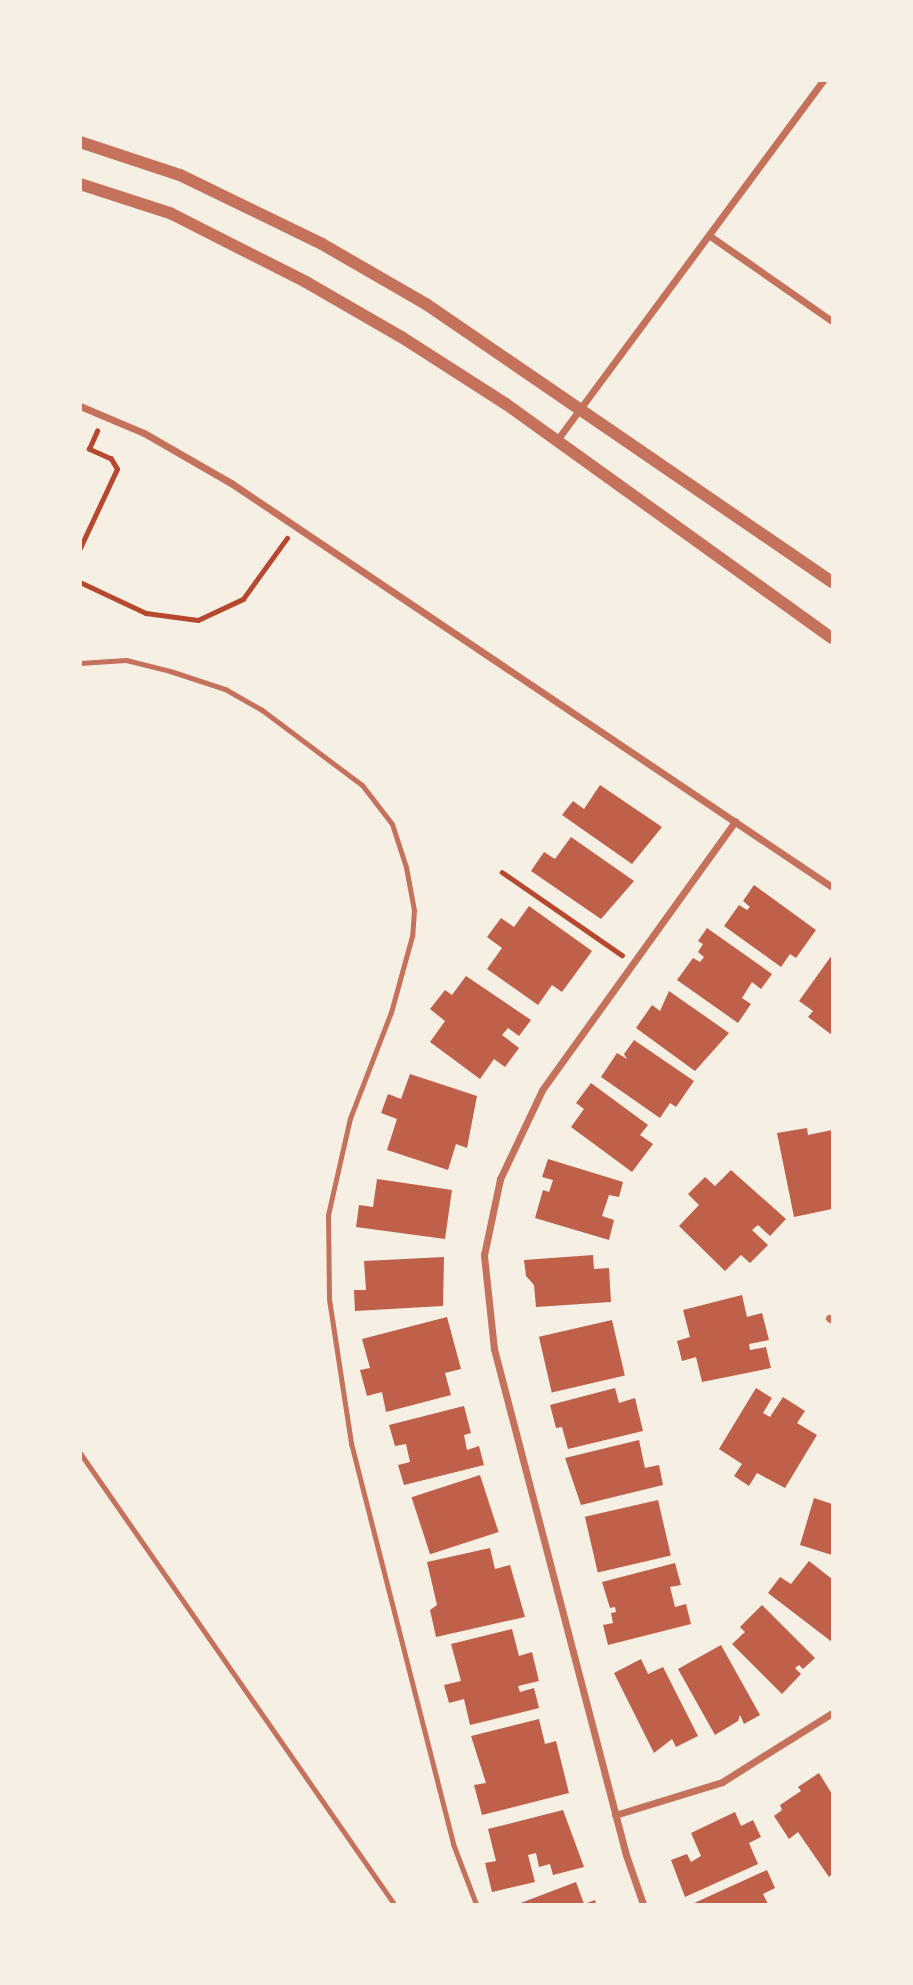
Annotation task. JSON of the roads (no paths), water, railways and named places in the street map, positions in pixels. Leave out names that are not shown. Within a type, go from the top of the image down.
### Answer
[{"type":"street","points":[[557,440],[823,80]]},
{"type":"street","points":[[80,142],[180,175],[322,244],[426,304],[832,582]]},
{"type":"street","points":[[80,184],[170,213],[306,282],[403,338],[557,440],[832,638]]},
{"type":"street","points":[[710,236],[832,321]]},
{"type":"street","points":[[80,406],[209,470],[295,525],[832,887]]},
{"type":"street","points":[[643,1905],[615,1815],[494,1349],[484,1255],[500,1179],[521,1126],[542,1090],[735,821]]},
{"type":"street","points":[[615,1815],[722,1782],[832,1713]]},
{"type":"lane","points":[[80,663],[126,660],[170,671],[225,689],[262,710],[362,785],[392,824],[406,867],[414,909],[412,936],[391,1012],[349,1118],[328,1215],[329,1300],[351,1443],[453,1844],[476,1905]]},
{"type":"lane","points":[[80,1453],[394,1905]]}]
